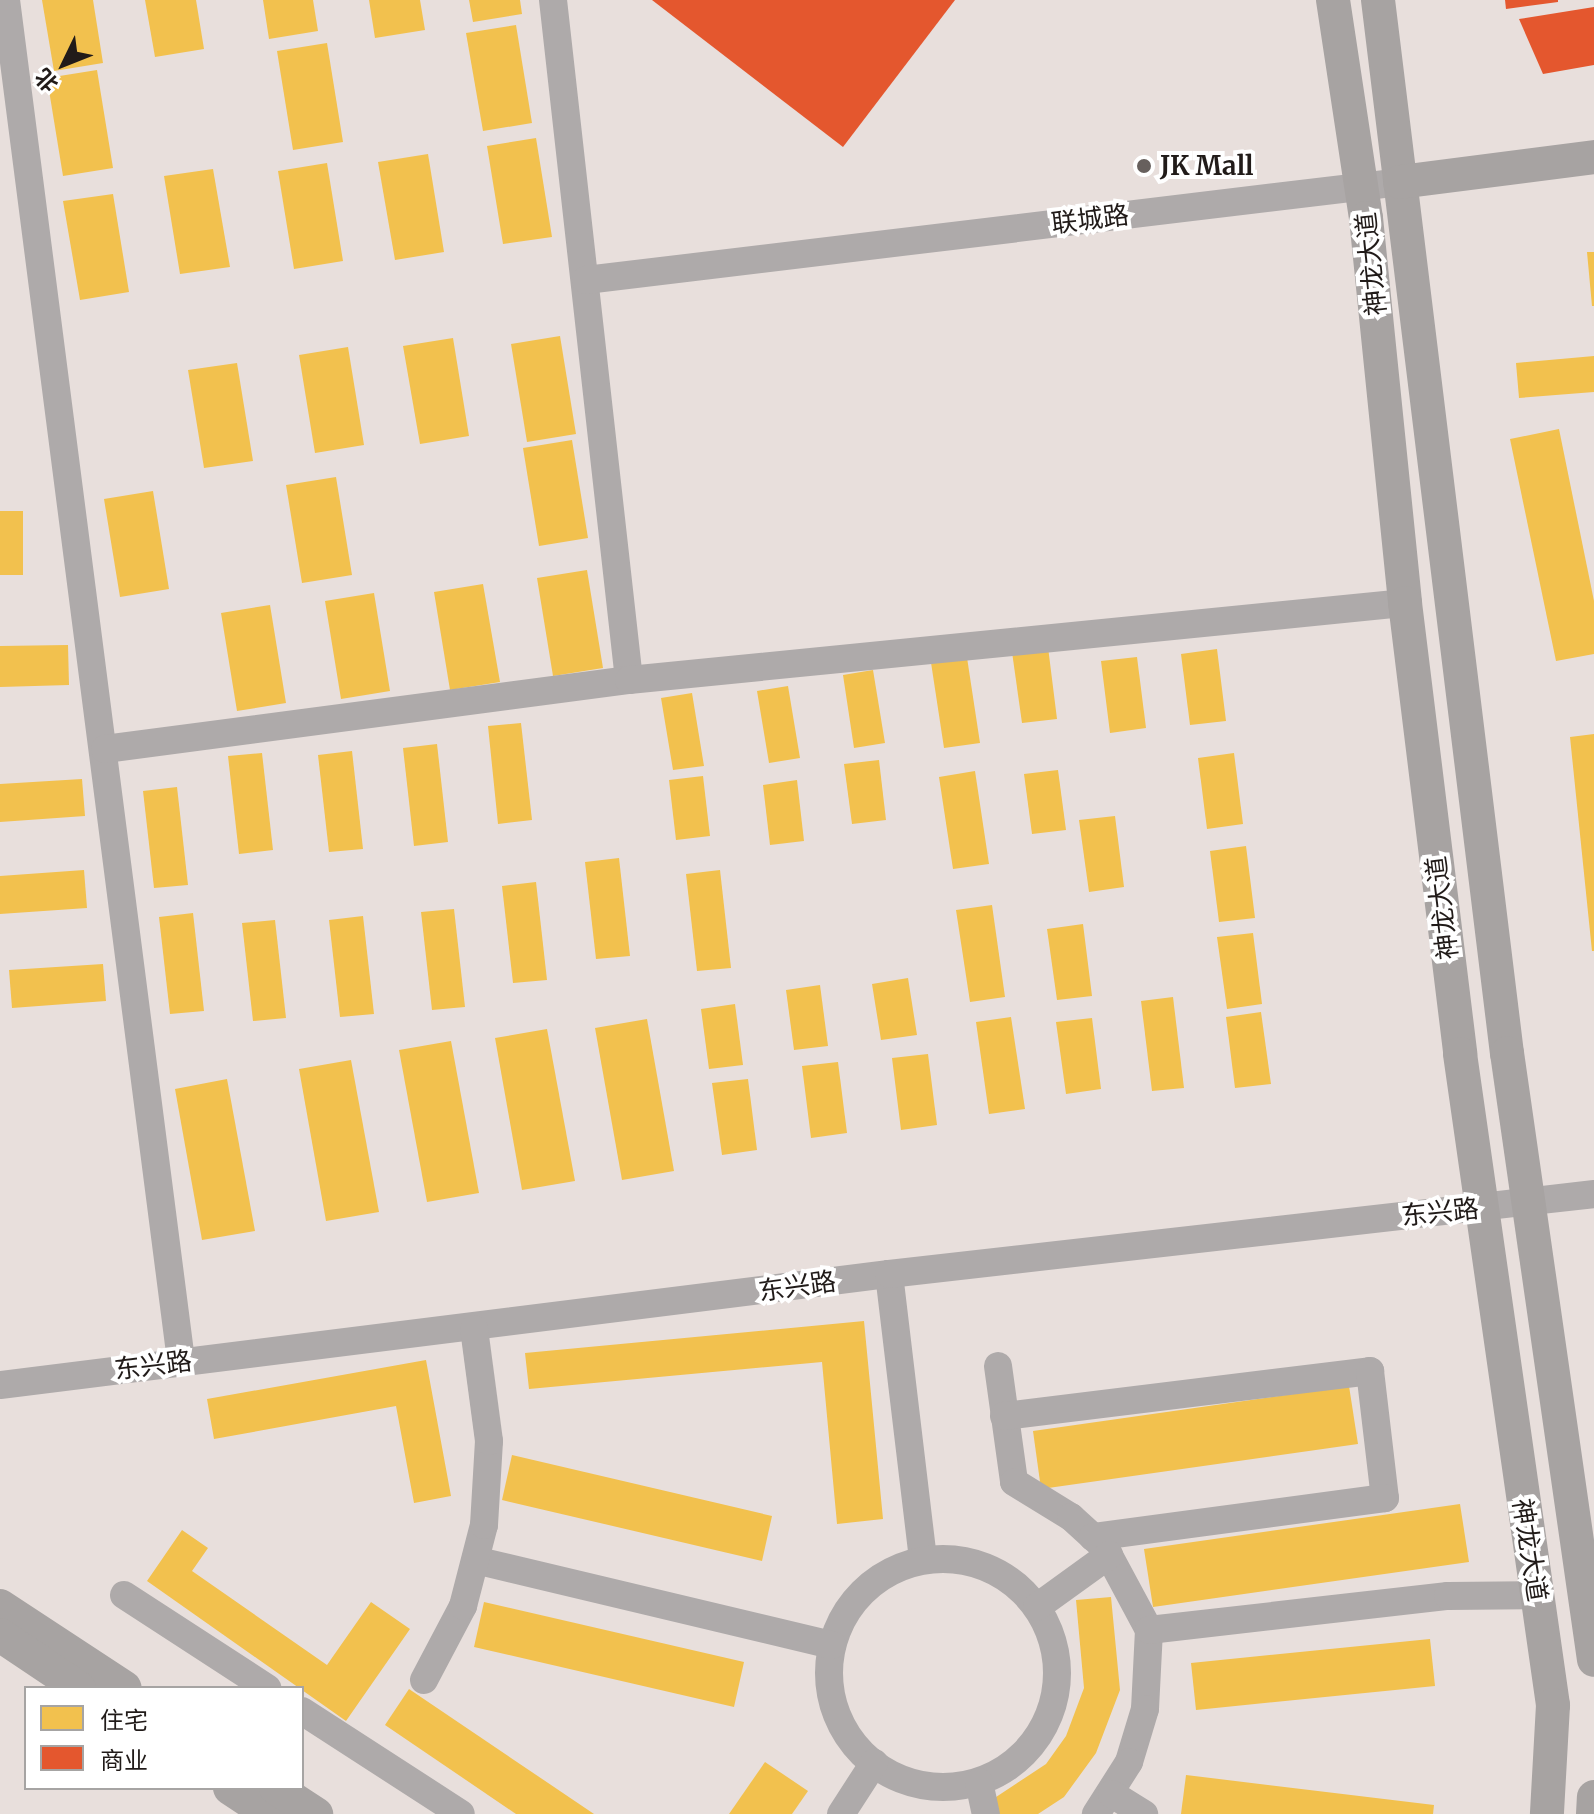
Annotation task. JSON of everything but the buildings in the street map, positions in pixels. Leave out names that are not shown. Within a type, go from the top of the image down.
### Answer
[{"type":"main road","name":"神龙大道","points":[[1333,0],[1362,186],[1405,603],[1482,1207],[1553,1705],[1547,1814]]},
{"type":"main road","name":"神龙大道","points":[[1378,0],[1528,1202],[1594,1660]]},
{"type":"main road","name":"联城路","points":[[1400,182],[1594,157]]},
{"type":"main road","points":[[0,1606],[122,1686]]},
{"type":"main road","points":[[0,1635],[76,1686]]},
{"type":"main road","points":[[233,1790],[269,1814]]},
{"type":"main road","points":[[279,1790],[316,1814]]},
{"type":"main road","points":[[1593,1814],[1594,1797]]},
{"type":"street","points":[[6,0],[105,749],[181,1361]]},
{"type":"street","points":[[553,0],[629,680]]},
{"type":"street","name":"联城路","points":[[586,280],[1400,182]]},
{"type":"street","points":[[105,749],[629,680],[1405,603]]},
{"type":"street","name":"东兴路","points":[[0,1385],[181,1361],[474,1329],[889,1274],[1594,1194]]},
{"type":"street","points":[[889,1274],[923,1560]]},
{"type":"street","points":[[424,1680],[463,1606],[479,1561],[489,1441],[474,1329]]},
{"type":"street","points":[[998,1366],[1014,1482],[1101,1546],[1149,1630],[1145,1709],[1129,1762],[1104,1804],[1144,1814]]},
{"type":"street","points":[[1004,1416],[1370,1371],[1385,1498],[1101,1546],[1037,1607]]},
{"type":"street","points":[[923,1560],[975,1563],[998,1573],[1037,1607],[1051,1634],[1057,1664],[1051,1709],[1029,1749],[979,1782],[943,1787],[906,1781],[874,1763],[841,1723],[829,1671],[832,1645],[856,1599],[898,1567],[923,1560]]},
{"type":"street","points":[[479,1561],[832,1645]]},
{"type":"street","points":[[124,1595],[264,1686]]},
{"type":"street","points":[[1149,1630],[1448,1596],[1537,1595]]},
{"type":"street","points":[[304,1712],[461,1814]]},
{"type":"street","points":[[841,1814],[874,1763]]},
{"type":"street","points":[[979,1782],[986,1814]]},
{"type":"place","name":"JK Mall","points":[[1144,166]]}]
